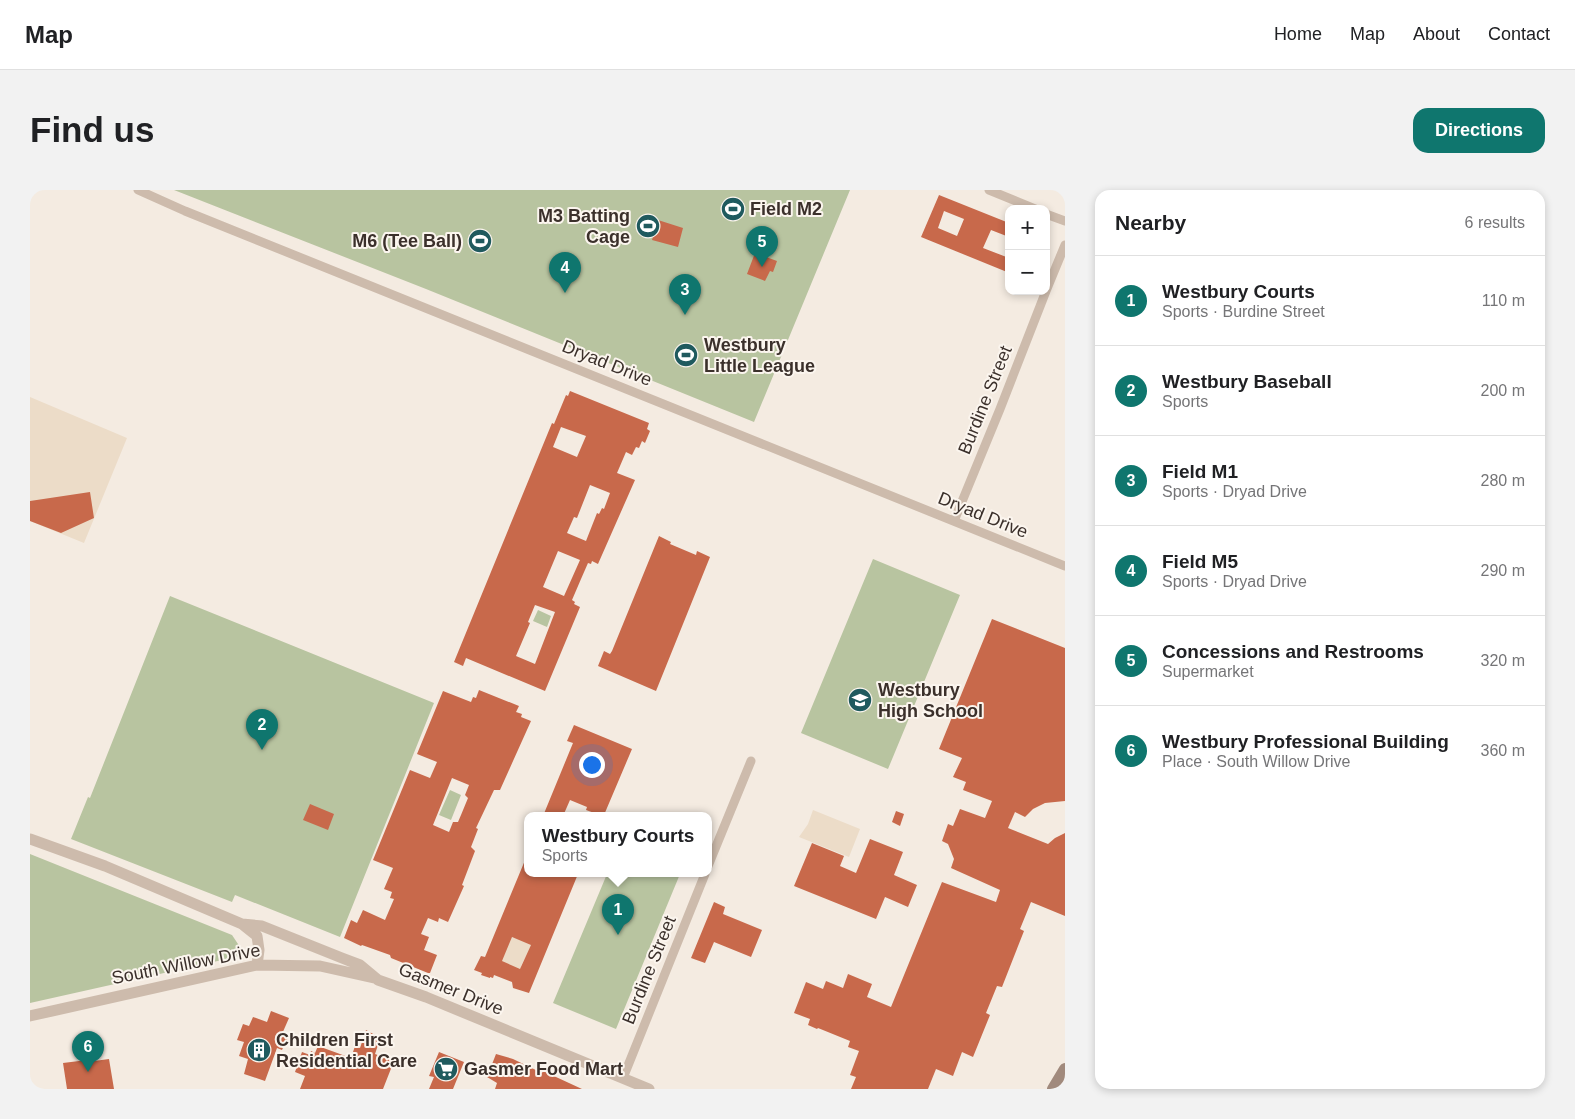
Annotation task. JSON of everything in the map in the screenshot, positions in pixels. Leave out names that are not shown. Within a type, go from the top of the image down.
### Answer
[{"type":"main road","points":[[1053,1089],[1065,1069]]},
{"type":"street","name":"Dryad Drive","points":[[138,190],[185,211],[1065,566]]},
{"type":"street","points":[[989,190],[1025,205]]},
{"type":"street","points":[[1050,215],[1065,221]]},
{"type":"street","name":"Burdine Street","points":[[1050,281],[1065,245]]},
{"type":"street","name":"Burdine Street","points":[[954,521],[1044,295]]},
{"type":"street","points":[[712,856],[750,761]]},
{"type":"street","name":"Gasmer Drive","points":[[30,839],[105,866],[242,924],[257,936],[259,950],[257,965]]},
{"type":"street","name":"Burdine Street","points":[[623,1078],[704,877]]},
{"type":"street","name":"Gasmer Drive","points":[[242,924],[262,926],[360,965],[378,980],[447,1006],[649,1089]]},
{"type":"street","name":"South Willow Drive","points":[[30,1016],[257,965],[320,966],[378,980]]},
{"type":"green space","name":"Westbury Little League","points":[[174,190],[850,190],[754,422],[426,289]]},
{"type":"green space","points":[[873,559],[960,595],[888,769],[801,733]]},
{"type":"green space","points":[[170,596],[434,703],[340,937],[235,895],[232,902],[71,839],[88,797],[90,798]]},
{"type":"green space","points":[[538,610],[551,616],[547,627],[533,621]]},
{"type":"green space","points":[[450,790],[461,795],[451,820],[439,815]]},
{"type":"green space","points":[[30,854],[232,935],[240,947],[240,956],[30,1003]]},
{"type":"green space","points":[[606,877],[679,877],[616,1029],[553,1003]]},
{"type":"shaded area","points":[[30,397],[127,438],[84,543],[30,521]]},
{"type":"shaded area","points":[[813,810],[860,829],[849,857],[799,837],[808,824]]},
{"type":"shaded area","points":[[511,937],[533,942],[521,966],[522,973],[503,965],[501,957],[503,958]]},
{"type":"building","points":[[939,195],[1005,221],[1005,235],[991,230],[983,248],[1005,256],[1005,271],[921,237]],"holes":[[[944,211],[964,219],[957,236],[938,228]]]},
{"type":"building","points":[[658,220],[683,228],[678,247],[652,240]]},
{"type":"building","points":[[755,253],[777,261],[773,272],[770,271],[765,281],[747,274]]},
{"type":"building","points":[[570,391],[649,423],[647,429],[650,431],[645,443],[642,441],[639,448],[636,447],[632,455],[626,452],[617,473],[635,480],[598,564],[592,561],[591,564],[588,563],[572,600],[575,602],[574,604],[580,607],[545,691],[466,658],[463,666],[454,662],[552,423],[554,424],[566,395],[568,396]],"holes":[[[561,427],[586,436],[577,457],[553,447]],[[590,485],[610,493],[604,509],[602,508],[599,514],[597,513],[586,541],[567,533],[574,517],[577,518]],[[558,551],[580,560],[564,596],[543,587]],[[535,605],[555,612],[535,664],[516,656],[530,623],[528,622]]]},
{"type":"building","points":[[90,492],[94,518],[61,533],[30,521],[30,501]]},
{"type":"building","points":[[659,536],[671,542],[670,544],[696,555],[697,551],[710,557],[656,691],[598,666],[604,651],[610,654],[612,651]]},
{"type":"building","points":[[992,619],[1065,648],[1065,801],[1045,803],[1033,809],[1025,817],[1015,812],[1008,828],[1048,844],[1065,833],[1065,916],[1031,902],[1020,929],[1024,931],[1002,987],[997,986],[986,1013],[990,1015],[973,1057],[962,1052],[953,1076],[936,1069],[928,1089],[851,1089],[856,1077],[850,1075],[859,1051],[848,1047],[850,1041],[808,1025],[810,1019],[794,1013],[806,982],[823,989],[826,981],[843,988],[848,974],[872,984],[867,997],[891,1007],[942,882],[996,902],[1000,890],[951,868],[954,859],[948,844],[942,841],[948,824],[953,826],[960,809],[985,818],[992,801],[963,790],[966,782],[953,777],[962,758],[939,749]]},
{"type":"building","points":[[479,690],[519,706],[516,712],[522,714],[521,717],[531,721],[500,790],[494,790],[476,828],[478,829],[471,847],[475,851],[462,885],[464,886],[448,922],[439,918],[438,922],[428,918],[421,934],[429,937],[424,950],[437,955],[430,973],[428,973],[391,958],[390,955],[361,946],[344,938],[351,920],[357,923],[363,910],[385,920],[394,899],[390,898],[392,892],[384,889],[393,868],[373,860],[410,770],[430,778],[437,762],[417,754],[443,691],[471,702],[473,697],[476,698]],"holes":[[[452,778],[469,785],[465,795],[468,798],[458,822],[453,822],[449,832],[433,825]]]},
{"type":"building","points":[[574,725],[632,749],[605,812],[592,812],[586,810],[587,807],[570,800],[565,812],[545,812],[573,743],[567,741]]},
{"type":"building","points":[[310,804],[334,814],[328,830],[303,820]]},
{"type":"building","points":[[896,811],[904,814],[900,826],[892,822]]},
{"type":"building","points":[[870,839],[903,852],[894,875],[917,885],[908,907],[885,897],[876,919],[794,886],[812,843],[844,856],[840,866],[856,873]]},
{"type":"building","points":[[524,863],[524,877],[577,877],[529,993],[513,988],[512,982],[494,975],[493,978],[490,978],[474,970],[481,956],[485,957]],"holes":[[[512,937],[531,945],[520,969],[502,961]]]},
{"type":"building","points":[[714,902],[725,907],[723,914],[762,930],[751,957],[714,942],[705,963],[691,958]]},
{"type":"building","points":[[271,1011],[289,1018],[282,1034],[288,1036],[282,1050],[277,1048],[265,1081],[244,1074],[248,1059],[239,1056],[244,1042],[237,1040],[243,1024],[249,1026],[253,1017],[267,1022]]},
{"type":"building","points":[[366,1030],[381,1036],[375,1054],[394,1061],[383,1089],[300,1089],[305,1076],[295,1072],[302,1052],[310,1055],[311,1051],[315,1053],[318,1046],[351,1058],[355,1046],[360,1048]]},
{"type":"building","name":"Gasmer Food Mart","points":[[439,1052],[464,1062],[453,1089],[429,1089],[434,1077],[429,1076]]},
{"type":"building","points":[[496,1054],[513,1059],[542,1073],[543,1071],[582,1089],[495,1089],[497,1083],[487,1077]]},
{"type":"building","points":[[109,1059],[114,1089],[67,1089],[63,1063]]},
{"type":"place","name":"Field M2","points":[[733,209]]},
{"type":"place","name":"M3 Batting Cage","points":[[648,226]]},
{"type":"place","name":"M6 (Tee Ball)","points":[[480,241]]},
{"type":"place","name":"Concessions and Restrooms","points":[[762,267]]},
{"type":"place","name":"Field M5","points":[[565,293]]},
{"type":"place","name":"Field M1","points":[[685,315]]},
{"type":"place","name":"Westbury Little League","points":[[686,355]]},
{"type":"place","name":"Westbury High School","points":[[860,700]]},
{"type":"place","name":"Westbury Baseball","points":[[262,750]]},
{"type":"place","name":"Westbury Courts","points":[[618,935]]},
{"type":"place","name":"Children First Residential Care","points":[[259,1050]]},
{"type":"place","name":"Gasmer Food Mart","points":[[446,1069]]},
{"type":"place","name":"Westbury Professional Building","points":[[88,1072]]}]
